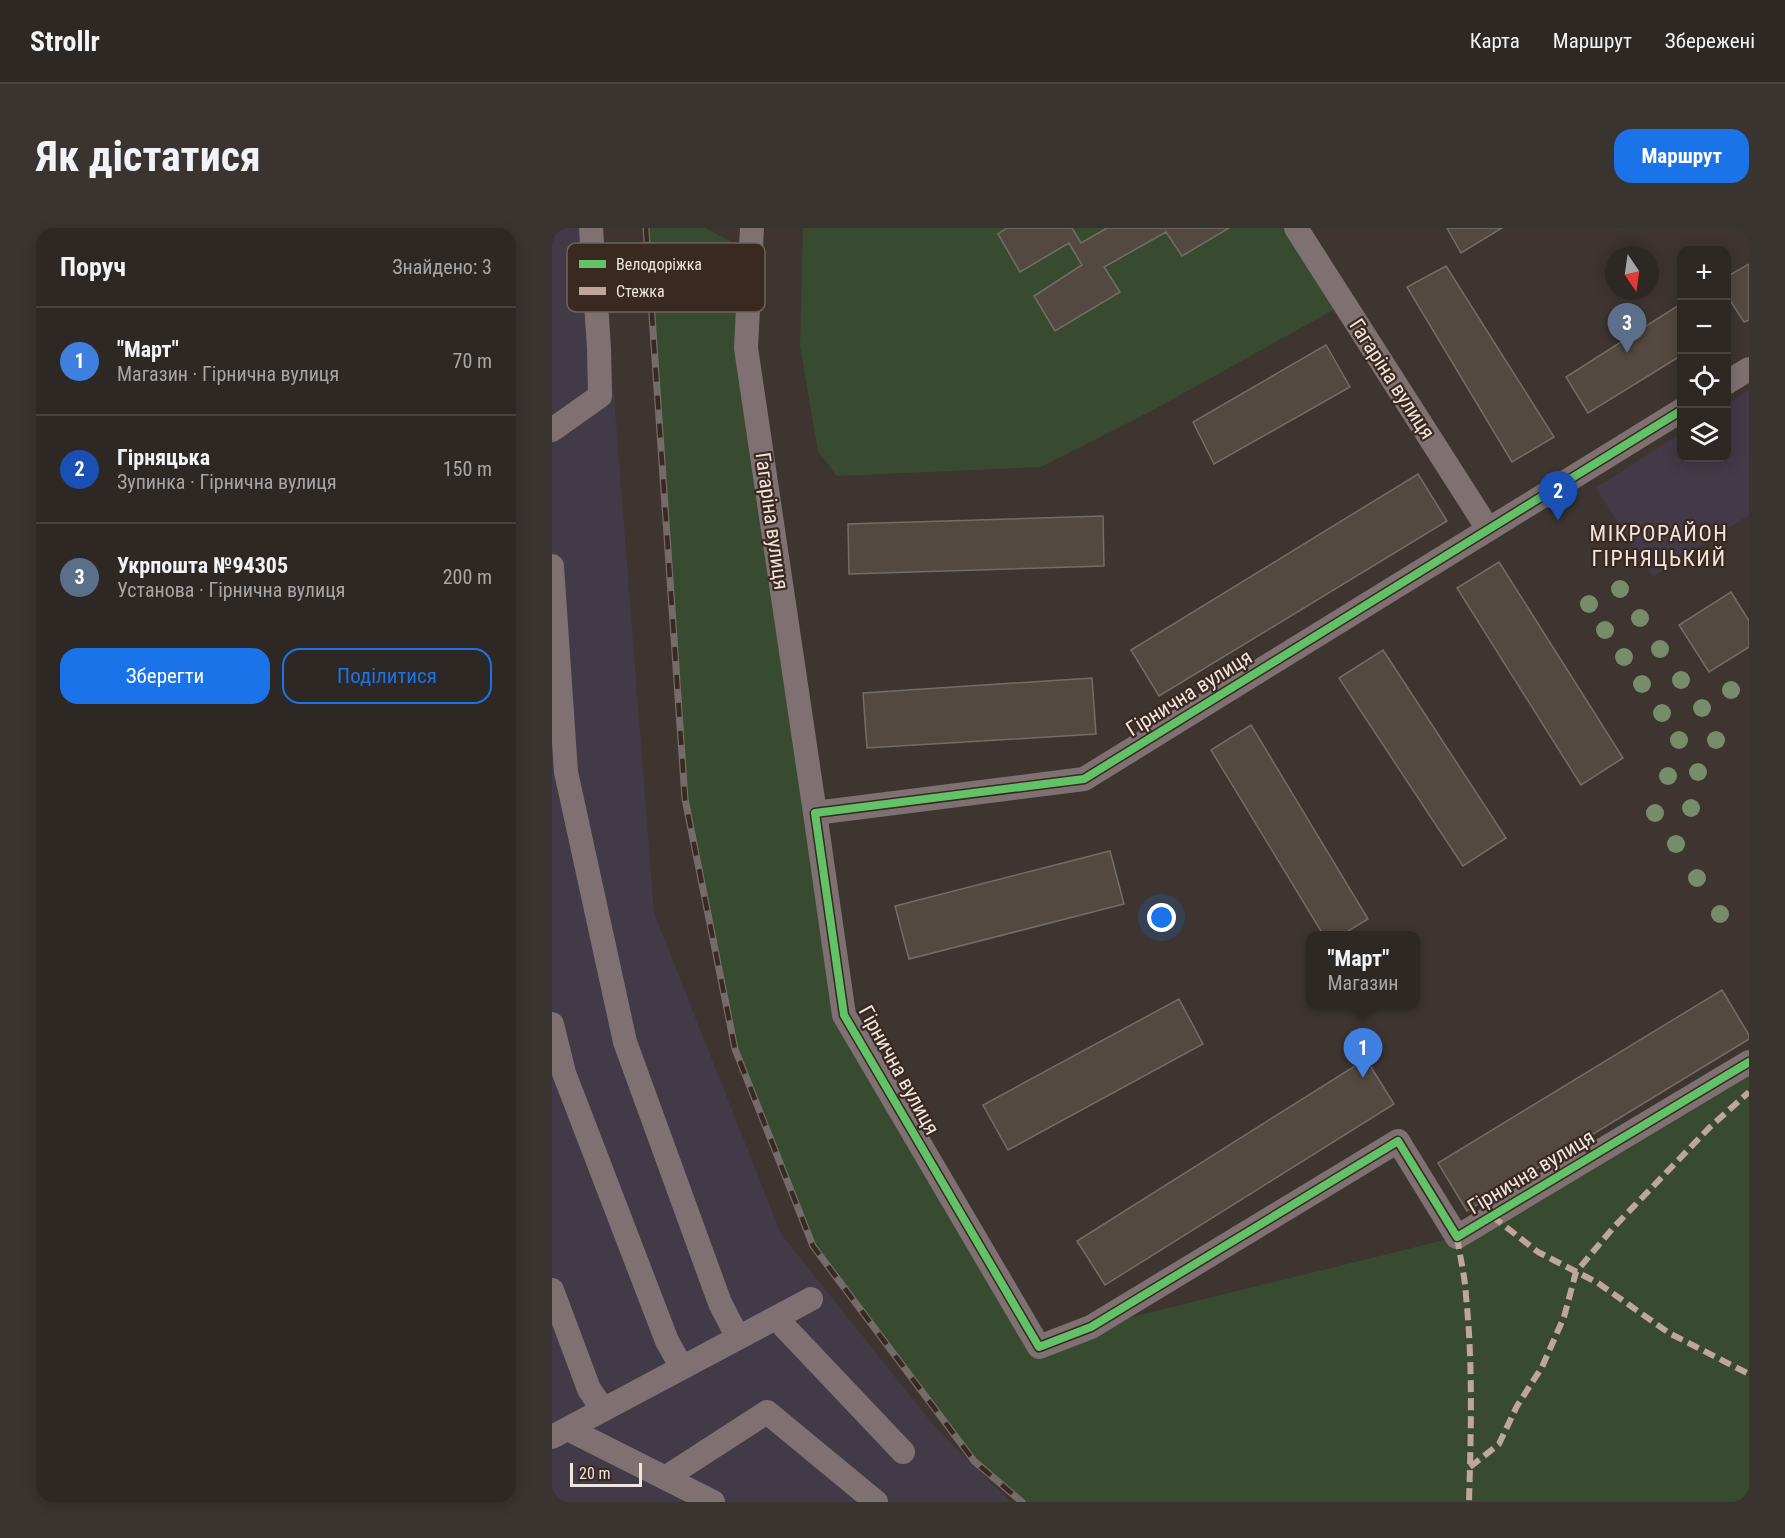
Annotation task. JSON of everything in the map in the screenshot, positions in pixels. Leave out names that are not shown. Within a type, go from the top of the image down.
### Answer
[{"type":"street","points":[[591,228],[592,243]]},
{"type":"street","name":"Гагаріна вулиця","points":[[751,243],[752,228]]},
{"type":"street","name":"Гагаріна вулиця","points":[[1296,228],[1488,529]]},
{"type":"street","points":[[552,430],[600,396],[597,312]]},
{"type":"street","name":"Гагаріна вулиця","points":[[748,312],[746,348],[815,813]]},
{"type":"street","points":[[1731,379],[1749,369]]},
{"type":"street","name":"Гірнична вулиця","points":[[1677,413],[1084,779],[815,813],[844,1015],[1039,1347],[1090,1327],[1398,1141],[1457,1237],[1749,1062]]},
{"type":"street","points":[[552,566],[566,772],[625,1042],[720,1303],[738,1338]]},
{"type":"street","points":[[552,1024],[568,1084],[667,1341],[682,1368]]},
{"type":"street","points":[[552,1290],[589,1389],[603,1410]]},
{"type":"street","points":[[560,1433],[811,1299]]},
{"type":"street","points":[[776,1318],[903,1452]]},
{"type":"street","points":[[665,1478],[766,1412],[876,1502]]},
{"type":"street","points":[[560,1433],[665,1478],[713,1502]]},
{"type":"shaded area","points":[[552,228],[601,228],[602,243],[567,243],[567,312],[607,312],[654,913],[781,1234],[939,1432],[1011,1502],[552,1502]]},
{"type":"shaded area","points":[[1749,390],[1749,515],[1653,577],[1596,488],[1677,436],[1677,462],[1731,462],[1731,402]]},
{"type":"green space","points":[[646,228],[705,228],[734,243],[647,243]]},
{"type":"green space","points":[[803,228],[1296,228],[1344,304],[1155,409],[1041,467],[837,476],[818,451],[800,346]]},
{"type":"green space","points":[[652,312],[748,312],[746,348],[844,1015],[1039,1347],[1091,1327],[1457,1237],[1749,1062],[1749,1502],[1024,1502],[974,1461],[813,1246],[735,1049],[685,799]]},
{"type":"building","points":[[1007,228],[1072,228],[1081,243],[1107,228],[1229,228],[1182,256],[1166,232],[1104,267],[1120,292],[1055,331],[1034,296],[1082,265],[1069,243],[1020,272],[998,234]]},
{"type":"building","points":[[1447,228],[1502,228],[1461,253]]},
{"type":"building","points":[[1749,264],[1749,320],[1744,322],[1731,302],[1731,274]]},
{"type":"building","points":[[1446,266],[1554,437],[1512,462],[1407,287]]},
{"type":"building","points":[[1677,306],[1677,358],[1588,413],[1566,377]]},
{"type":"building","points":[[1326,345],[1350,387],[1214,464],[1193,422]]},
{"type":"building","points":[[1418,474],[1447,521],[1159,696],[1131,650]]},
{"type":"building","points":[[1103,516],[1104,566],[849,574],[848,524]]},
{"type":"building","points":[[1499,562],[1623,758],[1581,785],[1457,588]]},
{"type":"building","points":[[1731,592],[1749,621],[1749,647],[1709,672],[1679,625]]},
{"type":"building","points":[[1383,650],[1506,838],[1463,866],[1339,678]]},
{"type":"building","points":[[1092,678],[1096,734],[867,748],[863,693]]},
{"type":"building","points":[[1251,725],[1368,919],[1348,931],[1321,931],[1211,750]]},
{"type":"building","points":[[1110,851],[1124,904],[909,959],[895,906]]},
{"type":"building","points":[[1722,990],[1749,1035],[1749,1039],[1467,1211],[1438,1163]]},
{"type":"building","points":[[1179,999],[1203,1044],[1008,1150],[983,1105]]},
{"type":"building","points":[[1366,1059],[1394,1104],[1105,1285],[1077,1241]]},
{"type":"railway","points":[[646,228],[647,243]]},
{"type":"railway","points":[[652,312],[685,799],[735,1049],[813,1246],[974,1461],[1022,1502]]},
{"type":"marked path","points":[[1470,1467],[1499,1444],[1517,1406],[1542,1367],[1564,1317],[1576,1272],[1613,1228],[1710,1127],[1749,1092]]},
{"type":"marked path","points":[[1492,1216],[1538,1252],[1598,1283],[1669,1333],[1749,1374]]},
{"type":"marked path","points":[[1457,1237],[1464,1274],[1470,1347],[1469,1502]]},
{"type":"cycle path","points":[[1677,413],[1084,779],[815,813],[844,1015],[1039,1347],[1091,1327],[1398,1141],[1457,1237],[1749,1062]]},
{"type":"place","name":"Укрпошта №94305","points":[[1627,353]]},
{"type":"place","name":"Гірняцька","points":[[1558,521]]},
{"type":"place","name":"\"Март\"","points":[[1363,1078]]},
{"type":"district","name":"МІКРОРАЙОН ГІРНЯЦЬКИЙ","points":[[1659,546]]}]
